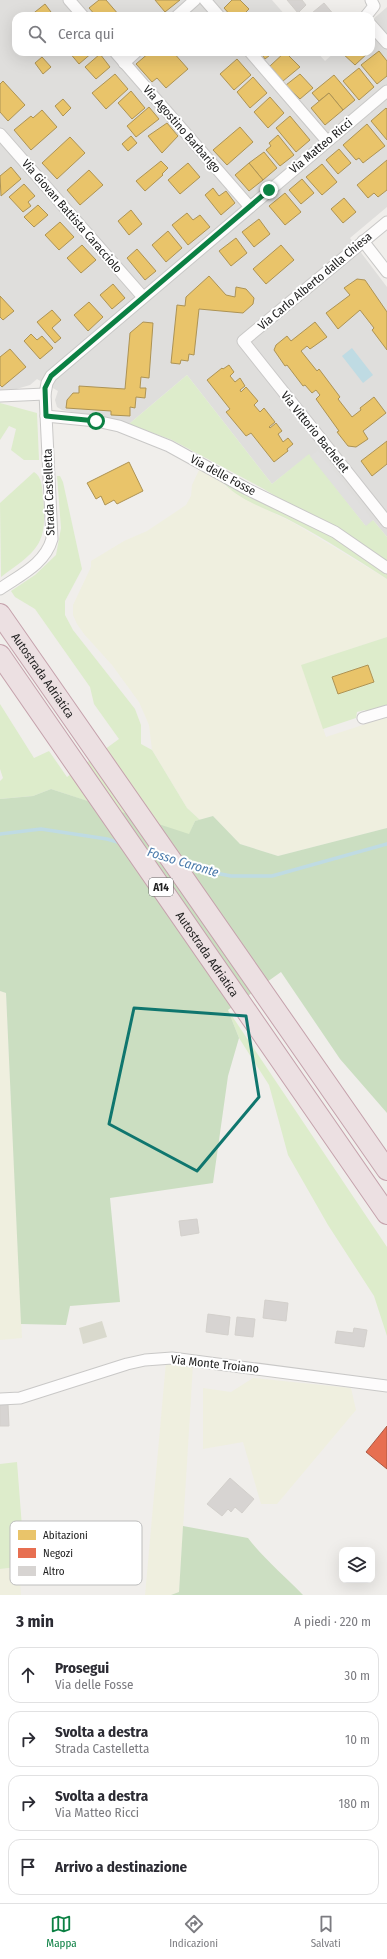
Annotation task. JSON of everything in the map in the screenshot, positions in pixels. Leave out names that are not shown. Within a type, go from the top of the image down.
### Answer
[{"type":"highway","name":"Autostrada Adriatica","points":[[0,614],[387,1170]]},
{"type":"highway","name":"Autostrada Adriatica","points":[[0,655],[387,1214]]},
{"type":"street","points":[[69,0],[80,12]]},
{"type":"street","points":[[182,12],[195,0]]},
{"type":"street","points":[[205,0],[216,12]]},
{"type":"street","points":[[369,12],[374,6],[371,0]]},
{"type":"street","points":[[375,29],[387,43]]},
{"type":"street","name":"Via Agostino Barbarigo","points":[[118,56],[250,207]]},
{"type":"street","points":[[124,63],[132,56]]},
{"type":"street","points":[[253,56],[327,141]]},
{"type":"street","name":"Via Matteo Ricci","points":[[45,394],[47,382],[54,373],[387,91]]},
{"type":"street","name":"Via Giovan Battista Caracciolo","points":[[0,134],[143,297]]},
{"type":"street","name":"Via Carlo Alberto dalla Chiesa","points":[[242,341],[387,222]]},
{"type":"street","points":[[363,241],[387,272]]},
{"type":"street","name":"Via Vittorio Bachelet","points":[[242,341],[387,522]]},
{"type":"street","points":[[0,396],[45,394]]},
{"type":"street","name":"Strada Castelletta","points":[[0,589],[37,564],[49,549],[52,539],[45,394]]},
{"type":"street","name":"Via delle Fosse","points":[[46,416],[89,420],[119,426],[169,446],[240,485],[329,529],[387,568]]},
{"type":"street","points":[[363,718],[387,711]]},
{"type":"street","name":"Via Monte Troiano","points":[[0,1399],[20,1398],[144,1360],[172,1358],[387,1386]]},
{"type":"highlighted area","points":[[134,1008],[246,1016],[259,1097],[197,1171],[109,1124]]},
{"type":"shaded area","points":[[0,0],[272,0],[282,12],[12,12],[12,56],[321,56],[325,61],[331,56],[375,56],[375,18],[387,7],[387,207],[350,238],[387,287],[387,537],[373,520],[366,526],[309,455],[272,484],[187,375],[129,424],[62,410],[57,407],[55,400],[58,391],[37,379],[30,385],[13,390],[0,391]]},
{"type":"shaded area","points":[[318,450],[373,520],[366,526],[310,456]]},
{"type":"shaded area","points":[[102,1321],[107,1337],[83,1344],[79,1328]]},
{"type":"green space","points":[[187,375],[272,484],[309,454],[365,525],[373,520],[387,537],[387,562],[262,488],[172,440],[129,424]]},
{"type":"green space","points":[[0,403],[37,413],[39,460],[24,460],[11,450],[16,429],[9,426],[0,440]]},
{"type":"green space","points":[[200,468],[220,479],[226,487],[257,505],[292,522],[387,579],[387,637],[302,665],[326,737],[387,717],[387,828],[278,856],[240,844],[213,816],[200,820],[187,808],[152,750],[149,725],[139,702],[112,665],[77,624],[73,615],[73,605],[91,567],[91,561],[124,541],[147,531],[186,505],[191,496],[192,485]]},
{"type":"green space","points":[[34,472],[40,479],[42,489],[44,526],[42,536],[38,545],[24,560],[1,577],[0,503]]},
{"type":"green space","points":[[57,476],[60,476],[63,482],[82,569],[65,601],[65,615],[73,630],[135,709],[141,725],[141,744],[152,750],[187,808],[200,820],[195,821],[189,835],[51,789],[33,796],[0,799],[0,781],[3,778],[0,769],[0,704],[34,758],[49,751],[67,777],[119,739],[94,704],[90,687],[35,609],[15,597],[11,591],[35,575],[56,555],[61,528]]},
{"type":"green space","points":[[220,479],[310,522],[387,571],[387,579],[340,549],[284,517],[244,499],[227,487]]},
{"type":"green space","points":[[387,637],[387,707],[369,714],[365,710],[357,712],[356,718],[323,729],[301,665]],"holes":[[[368,665],[374,682],[338,694],[332,677]]]},
{"type":"green space","points":[[51,789],[189,834],[195,821],[213,816],[240,844],[278,856],[387,828],[387,1113],[340,1059],[281,972],[228,1010],[239,1038],[228,1076],[213,1183],[110,1198],[120,1302],[70,1306],[66,1325],[21,1324],[6,993],[0,991],[0,799],[33,796]]},
{"type":"green space","points":[[0,991],[6,993],[22,1338],[0,1340]]},
{"type":"green space","points":[[228,1010],[387,1247],[387,1336],[374,1296],[328,1225],[288,1155],[269,1085],[239,1038]]},
{"type":"green space","points":[[166,1362],[193,1365],[179,1593],[171,1595],[145,1595]]},
{"type":"green space","points":[[253,1378],[351,1388],[356,1410],[277,1504],[261,1504],[243,1442],[203,1449],[203,1388],[231,1392]]},
{"type":"green space","points":[[17,1462],[22,1521],[10,1521],[10,1568],[0,1569],[0,1464]]},
{"type":"green space","points":[[183,1526],[248,1538],[254,1546],[303,1595],[171,1595],[179,1592]]},
{"type":"green space","points":[[10,1568],[10,1585],[20,1585],[21,1595],[0,1595],[0,1569]]},
{"type":"water","points":[[352,348],[373,375],[363,383],[342,356]]},
{"type":"building: Abitazioni","points":[[99,0],[106,0],[116,12],[92,12],[89,8]]},
{"type":"building: Abitazioni","points":[[155,0],[180,0],[165,12]]},
{"type":"building: Abitazioni","points":[[232,0],[240,0],[249,9],[246,12],[228,12],[224,8]]},
{"type":"building: Abitazioni","points":[[45,4],[51,12],[35,12]]},
{"type":"building: Abitazioni","points":[[379,51],[387,61],[387,76],[377,84],[361,65],[373,56],[375,56]]},
{"type":"building: Abitazioni","points":[[72,56],[88,56],[79,64]]},
{"type":"building: Abitazioni","points":[[98,56],[102,56],[110,67],[96,79],[85,67]]},
{"type":"building: Abitazioni","points":[[145,56],[177,56],[188,69],[166,88],[157,78],[152,82],[136,64]]},
{"type":"building: Abitazioni","points":[[281,56],[289,56],[300,67],[283,81],[270,66]]},
{"type":"building: Abitazioni","points":[[345,56],[365,56],[355,65]]},
{"type":"building: Abitazioni","points":[[42,57],[51,67],[43,74],[35,63]]},
{"type":"building: Abitazioni","points":[[237,59],[251,75],[234,90],[220,74]]},
{"type":"building: Abitazioni","points":[[359,68],[374,87],[359,100],[343,81]]},
{"type":"building: Abitazioni","points":[[115,74],[128,89],[106,109],[92,93]]},
{"type":"building: Abitazioni","points":[[300,74],[313,88],[300,99],[286,85]]},
{"type":"building: Abitazioni","points":[[334,75],[355,100],[343,110],[329,93],[319,101],[312,93]]},
{"type":"building: Abitazioni","points":[[253,77],[267,93],[250,108],[237,92]]},
{"type":"building: Abitazioni","points":[[3,81],[25,105],[8,121],[0,112],[0,84]]},
{"type":"building: Abitazioni","points":[[131,91],[145,108],[132,119],[118,103]]},
{"type":"building: Abitazioni","points":[[329,93],[343,110],[325,125],[311,108]]},
{"type":"building: Abitazioni","points":[[270,97],[284,113],[268,128],[254,112]]},
{"type":"building: Abitazioni","points":[[63,99],[71,108],[63,116],[55,106]]},
{"type":"building: Abitazioni","points":[[149,107],[159,119],[136,137],[127,126]]},
{"type":"building: Abitazioni","points":[[386,108],[387,109],[387,140],[371,121]]},
{"type":"building: Abitazioni","points":[[42,110],[57,127],[31,150],[14,130],[31,116],[33,118]]},
{"type":"building: Abitazioni","points":[[290,116],[310,140],[296,152],[276,128]]},
{"type":"building: Abitazioni","points":[[167,123],[178,136],[162,153],[148,136]]},
{"type":"building: Abitazioni","points":[[367,124],[385,146],[363,163],[359,158],[356,160],[343,145]]},
{"type":"building: Abitazioni","points":[[240,127],[253,142],[227,165],[213,150]]},
{"type":"building: Abitazioni","points":[[278,135],[294,155],[280,166],[266,150],[271,146],[269,143]]},
{"type":"building: Abitazioni","points":[[131,136],[137,143],[128,151],[122,144]]},
{"type":"building: Abitazioni","points":[[70,137],[85,153],[57,179],[42,163]]},
{"type":"building: Abitazioni","points":[[339,149],[351,163],[338,174],[326,160]]},
{"type":"building: Abitazioni","points":[[264,152],[277,168],[263,180],[249,163]]},
{"type":"building: Abitazioni","points":[[387,160],[387,190],[378,197],[374,193],[368,198],[357,185]]},
{"type":"building: Abitazioni","points":[[161,161],[168,168],[162,174],[163,175],[145,191],[136,181]]},
{"type":"building: Abitazioni","points":[[188,163],[200,177],[180,194],[168,180]]},
{"type":"building: Abitazioni","points":[[249,163],[263,180],[249,191],[235,175]]},
{"type":"building: Abitazioni","points":[[322,164],[337,182],[322,195],[306,177]]},
{"type":"building: Abitazioni","points":[[11,167],[21,179],[1,196],[0,176]]},
{"type":"building: Abitazioni","points":[[89,170],[103,185],[80,205],[67,190]]},
{"type":"building: Abitazioni","points":[[302,179],[314,193],[301,204],[289,190]]},
{"type":"building: Abitazioni","points":[[24,184],[35,196],[28,202],[31,206],[23,212],[9,197]]},
{"type":"building: Abitazioni","points":[[213,188],[219,196],[226,191],[235,203],[221,215],[205,195]]},
{"type":"building: Abitazioni","points":[[285,193],[301,212],[285,225],[269,206]]},
{"type":"building: Abitazioni","points":[[344,198],[356,212],[343,223],[331,209]]},
{"type":"building: Abitazioni","points":[[38,205],[48,215],[34,227],[24,217]]},
{"type":"building: Abitazioni","points":[[131,210],[142,224],[129,235],[118,221]]},
{"type":"building: Abitazioni","points":[[187,213],[193,220],[200,215],[210,227],[188,245],[172,225]]},
{"type":"building: Abitazioni","points":[[259,219],[270,234],[254,247],[242,232]]},
{"type":"building: Abitazioni","points":[[60,222],[74,237],[59,250],[45,235]]},
{"type":"building: Abitazioni","points":[[168,231],[182,248],[166,262],[152,245]]},
{"type":"building: Abitazioni","points":[[236,238],[247,253],[231,266],[219,251]]},
{"type":"building: Abitazioni","points":[[82,245],[96,260],[81,273],[67,258]]},
{"type":"building: Abitazioni","points":[[281,245],[294,260],[266,284],[253,269]]},
{"type":"building: Abitazioni","points":[[137,249],[156,271],[145,280],[127,258]]},
{"type":"building: Abitazioni","points":[[209,276],[226,295],[235,297],[236,287],[246,289],[254,298],[253,304],[243,313],[199,309],[194,355],[189,354],[188,361],[181,360],[180,364],[171,363],[177,305],[185,306],[186,297]]},
{"type":"building: Abitazioni","points":[[357,279],[365,280],[387,312],[387,350],[372,330],[374,328],[360,310],[338,329],[326,313],[350,295],[344,288]]},
{"type":"building: Abitazioni","points":[[113,284],[125,298],[112,309],[100,295]]},
{"type":"building: Abitazioni","points":[[0,296],[14,311],[3,320],[0,317]]},
{"type":"building: Abitazioni","points":[[89,302],[103,317],[88,331],[74,315]]},
{"type":"building: Abitazioni","points":[[52,310],[61,320],[52,328],[61,338],[55,343],[37,322]]},
{"type":"building: Abitazioni","points":[[143,322],[153,323],[149,378],[141,377],[140,388],[146,388],[145,398],[136,397],[135,408],[130,407],[130,416],[111,415],[111,411],[66,408],[67,400],[73,393],[79,393],[79,386],[125,389],[130,333]]},
{"type":"building: Abitazioni","points":[[315,322],[327,337],[310,349],[307,346],[301,351],[317,371],[319,369],[340,397],[338,399],[352,417],[361,410],[360,408],[374,397],[386,413],[363,431],[368,439],[356,447],[348,446],[337,432],[339,431],[316,399],[320,395],[316,390],[312,393],[305,385],[303,386],[287,365],[285,366],[274,350],[276,345],[287,336],[291,341]]},
{"type":"building: Abitazioni","points":[[31,334],[37,340],[42,336],[53,348],[40,359],[24,341]]},
{"type":"building: Abitazioni","points":[[10,349],[26,367],[2,387],[0,385],[0,357]]},
{"type":"building: Abitazioni","points":[[229,365],[234,372],[230,376],[235,382],[240,378],[245,386],[240,390],[241,392],[246,387],[258,401],[254,405],[260,412],[264,408],[275,422],[269,427],[270,428],[276,423],[282,431],[278,434],[283,442],[288,438],[293,444],[287,449],[288,451],[274,462],[251,433],[246,436],[226,412],[230,409],[207,380],[222,368],[223,369]]},
{"type":"building: Abitazioni","points":[[387,441],[387,464],[372,476],[361,461]]},
{"type":"building: Abitazioni","points":[[129,462],[143,491],[117,504],[114,500],[105,505],[101,496],[96,499],[87,483]]},
{"type":"building: Abitazioni","points":[[368,665],[374,682],[338,694],[332,677]]},
{"type":"building: Negozi","points":[[387,1426],[387,1469],[366,1452]]},
{"type":"building: Altro","points":[[287,0],[302,0],[306,5],[297,12]]},
{"type":"building: Altro","points":[[324,3],[332,12],[313,12]]},
{"type":"building: Altro","points":[[197,1219],[199,1233],[181,1236],[179,1221]]},
{"type":"building: Altro","points":[[265,1300],[288,1303],[286,1321],[263,1318]]},
{"type":"building: Altro","points":[[208,1314],[230,1317],[228,1335],[206,1332]]},
{"type":"building: Altro","points":[[237,1317],[255,1319],[253,1337],[235,1335]]},
{"type":"building: Altro","points":[[354,1328],[367,1330],[364,1347],[335,1343],[337,1331],[353,1333]]},
{"type":"building: Altro","points":[[8,1404],[9,1426],[0,1426],[0,1405]]},
{"type":"building: Altro","points":[[230,1478],[254,1499],[242,1513],[235,1507],[231,1512],[228,1509],[222,1516],[207,1504]]},
{"type":"waterway","name":"Fosso Caronte","points":[[0,834],[41,829],[107,839],[121,843]]},
{"type":"waterway","name":"Fosso Caronte","points":[[181,860],[200,870],[231,876],[272,876],[387,844]]},
{"type":"waterway","name":"Fosso Caronte","points":[[145,850],[158,854]]},
{"type":"route","points":[[96,421],[46,416],[45,388],[51,376],[269,190]]}]
